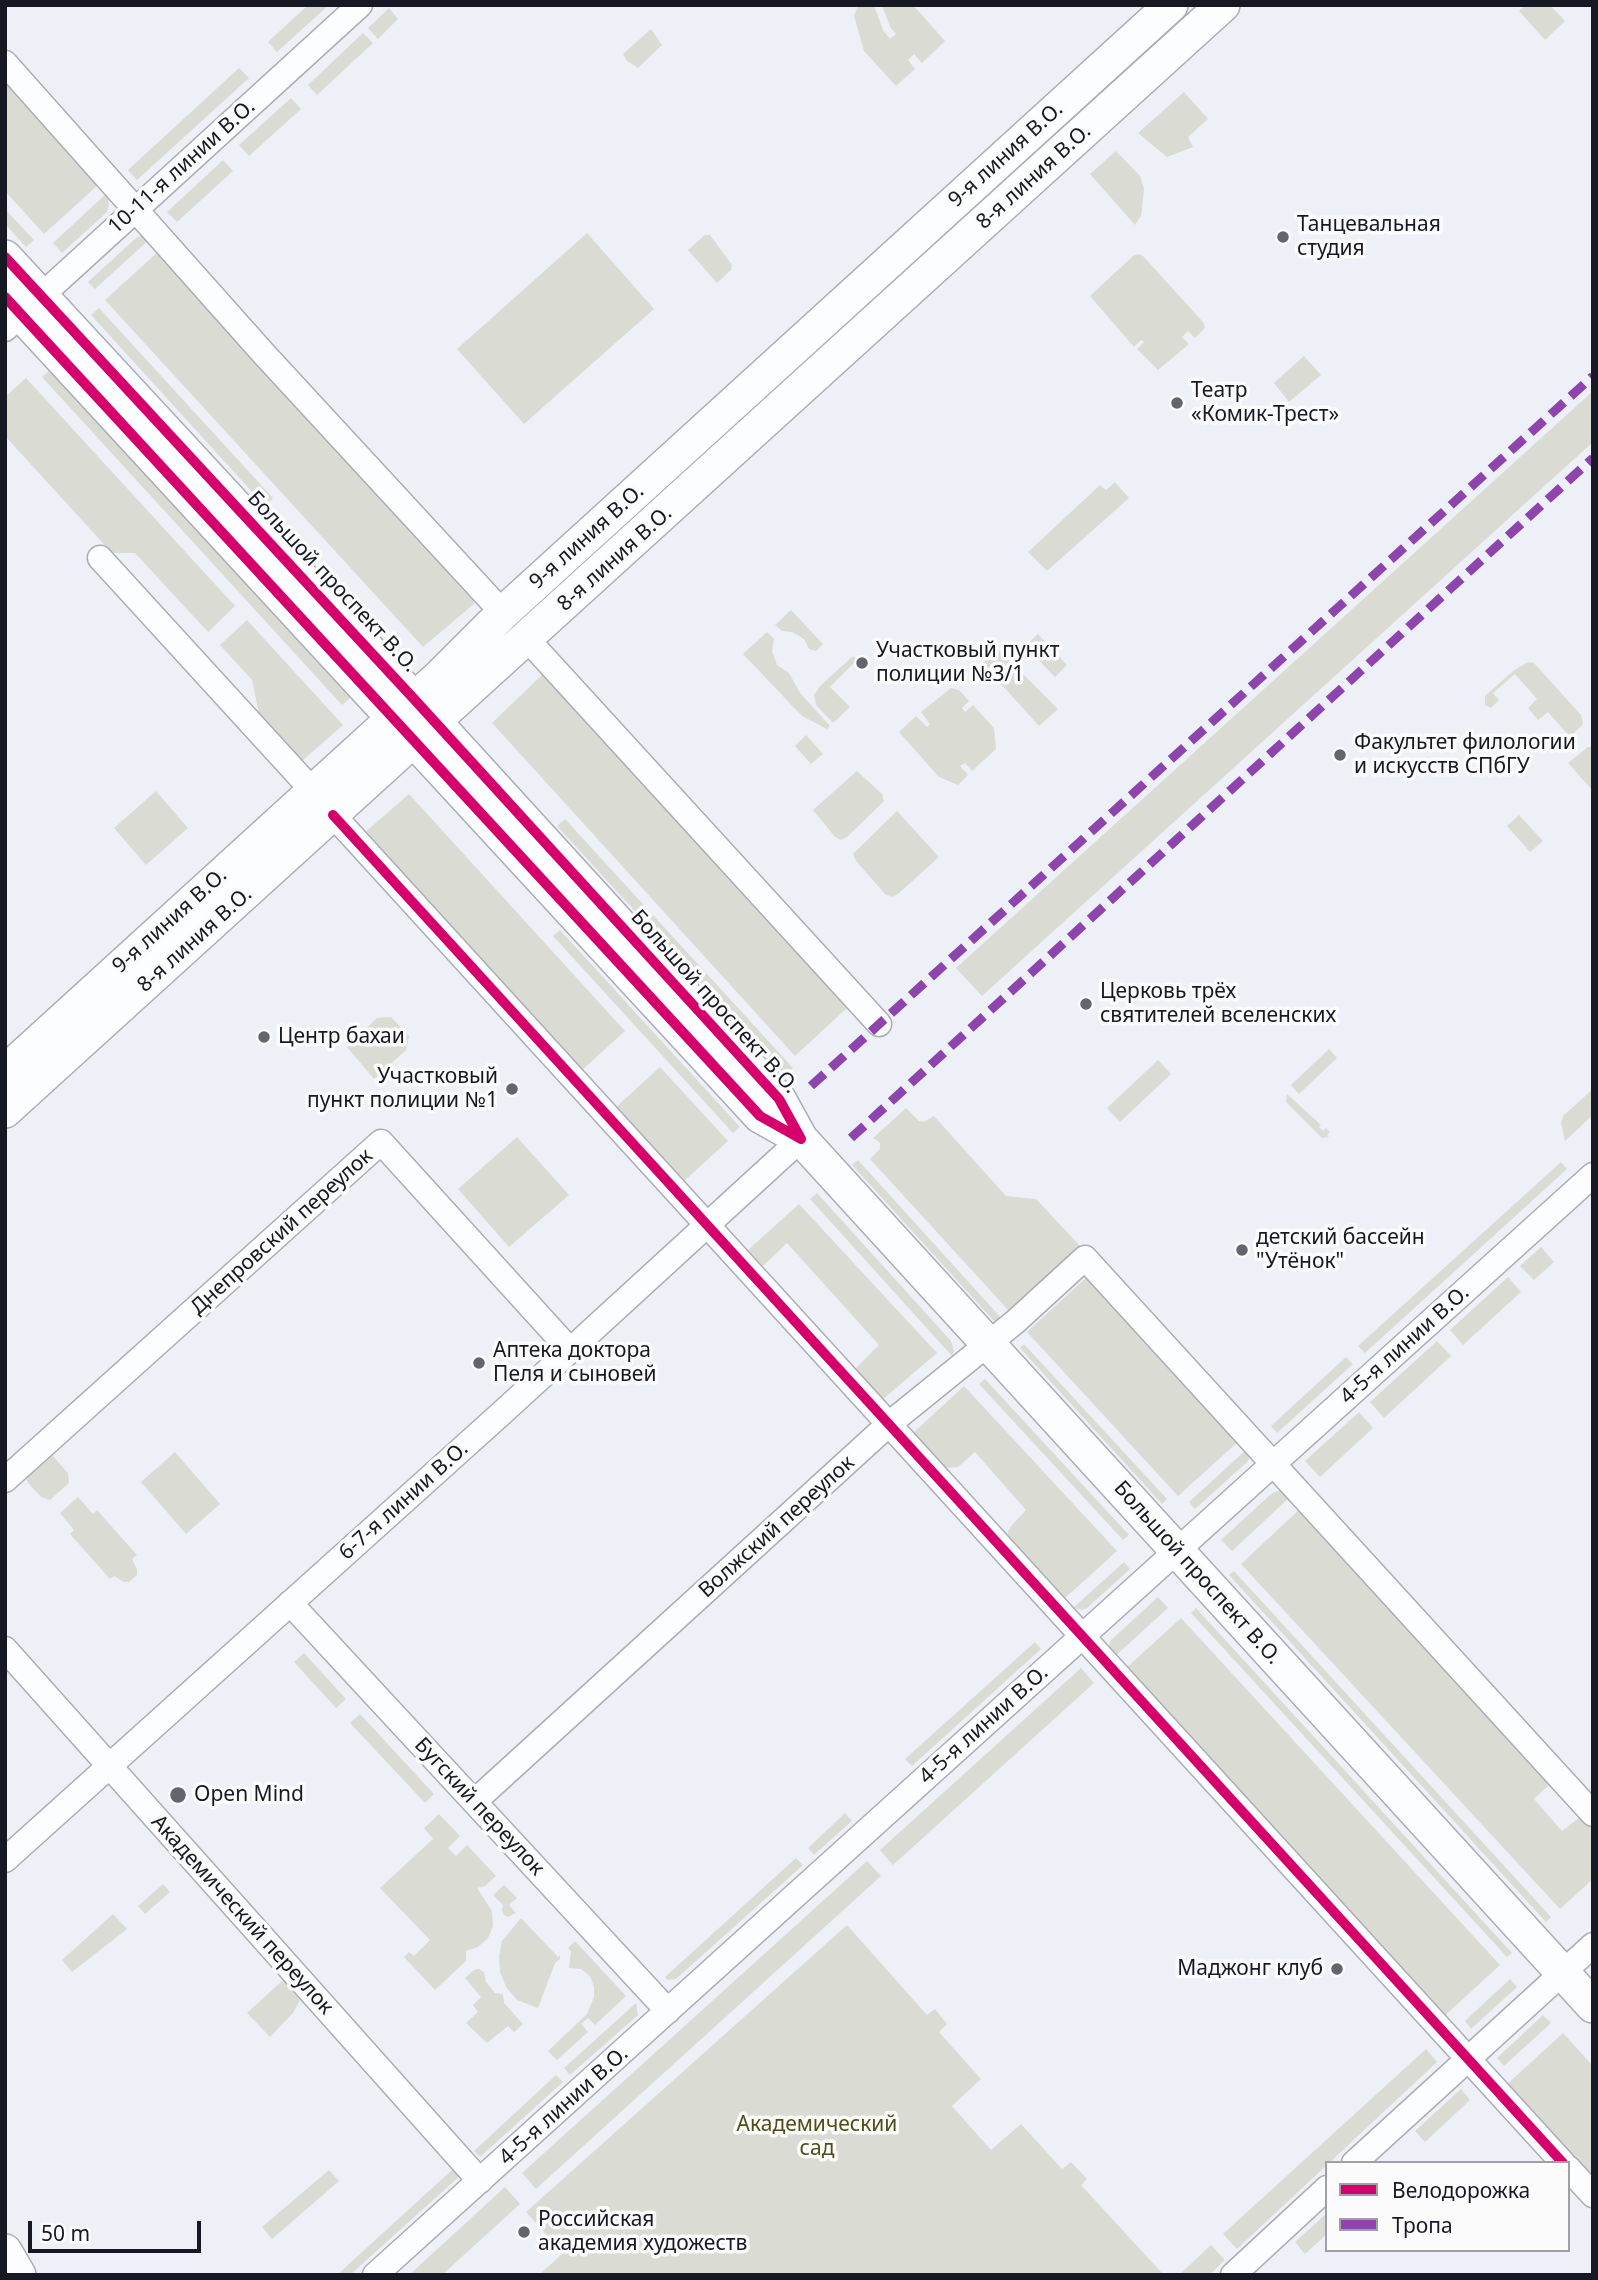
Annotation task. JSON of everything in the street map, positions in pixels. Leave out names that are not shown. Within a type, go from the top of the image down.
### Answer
[{"type":"main road","name":"9-я линия В.О.","points":[[5,1072],[323,803],[415,720],[503,613],[1171,5]]},
{"type":"main road","name":"8-я линия В.О.","points":[[415,720],[527,639],[1223,5]]},
{"type":"main road","name":"Большой проспект В.О.","points":[[5,257],[18,309],[415,720],[760,1116],[800,1139],[1593,2006]]},
{"type":"main road","name":"8-я линия В.О.","points":[[5,1111],[323,803]]},
{"type":"main road","points":[[5,2251],[19,2275]]},
{"type":"street","name":"10-11-я линии В.О.","points":[[18,309],[135,209],[360,5]]},
{"type":"street","points":[[5,63],[264,354],[503,613]]},
{"type":"street","points":[[100,558],[1561,2161]]},
{"type":"street","points":[[527,639],[878,1024]]},
{"type":"street","name":"6-7-я линии В.О.","points":[[5,1860],[504,1411],[800,1139]]},
{"type":"street","name":"Днепровский переулок","points":[[5,1480],[382,1142],[569,1349]]},
{"type":"street","name":"4-5-я линии В.О.","points":[[375,2275],[1593,1175]]},
{"type":"street","name":"Волжский переулок","points":[[474,1802],[889,1424],[987,1344],[1085,1258],[1273,1464]]},
{"type":"street","points":[[1273,1464],[1593,1814]]},
{"type":"street","name":"Бугский переулок","points":[[290,1603],[668,2011]]},
{"type":"street","name":"Академический переулок","points":[[5,1649],[480,2181]]},
{"type":"street","points":[[1356,2161],[1593,1945]]},
{"type":"street","points":[[1570,2170],[1593,2195]]},
{"type":"street","points":[[1233,2275],[1325,2190]]},
{"type":"green space","points":[[308,5],[329,5],[277,52],[268,42]]},
{"type":"green space","points":[[858,5],[874,5],[883,30],[890,39],[896,34],[890,27],[882,5],[913,5],[945,41],[922,63],[914,54],[908,60],[915,69],[896,86],[864,51],[854,16]]},
{"type":"green space","points":[[1526,5],[1550,5],[1565,21],[1545,40],[1519,11]]},
{"type":"green space","points":[[389,8],[398,19],[378,39],[368,28]]},
{"type":"green space","points":[[651,29],[662,45],[638,68],[627,61],[623,54]]},
{"type":"green space","points":[[363,33],[373,43],[317,95],[308,85]]},
{"type":"green space","points":[[239,68],[249,78],[137,180],[128,170]]},
{"type":"green space","points":[[5,78],[99,184],[44,234],[5,191]]},
{"type":"green space","points":[[1184,92],[1208,119],[1188,137],[1193,147],[1167,157],[1138,133]]},
{"type":"green space","points":[[291,98],[301,109],[249,156],[239,145]]},
{"type":"green space","points":[[1116,151],[1140,176],[1144,189],[1141,216],[1135,225],[1090,174]]},
{"type":"green space","points":[[223,160],[233,171],[177,222],[167,212]]},
{"type":"green space","points":[[107,193],[107,212],[62,253],[53,243]]},
{"type":"green space","points":[[5,209],[34,240],[26,247],[5,224]]},
{"type":"green space","points":[[587,233],[654,309],[524,424],[457,349]]},
{"type":"green space","points":[[705,235],[710,235],[732,265],[731,270],[717,283],[688,250]]},
{"type":"green space","points":[[136,238],[151,238],[95,289],[88,282]]},
{"type":"green space","points":[[160,250],[475,603],[423,647],[105,300]]},
{"type":"green space","points":[[1138,254],[1143,256],[1203,322],[1205,328],[1195,338],[1188,331],[1182,337],[1189,344],[1158,370],[1137,349],[1144,342],[1141,340],[1134,347],[1090,296]]},
{"type":"green space","points":[[99,308],[273,498],[265,506],[91,315]]},
{"type":"green space","points":[[1304,356],[1321,375],[1289,402],[1274,383]]},
{"type":"green space","points":[[50,370],[350,698],[342,705],[42,377]]},
{"type":"green space","points":[[26,378],[235,606],[208,632],[135,553],[112,553],[5,436],[5,397]]},
{"type":"green space","points":[[1593,391],[1593,442],[982,996],[956,968]]},
{"type":"green space","points":[[1115,482],[1129,498],[1047,571],[1028,552],[1100,485],[1106,490]]},
{"type":"green space","points":[[791,610],[823,644],[816,651],[809,649],[804,639],[792,632],[782,631],[775,625]]},
{"type":"green space","points":[[247,620],[343,725],[302,761],[259,714],[252,680],[220,645]]},
{"type":"green space","points":[[767,632],[774,639],[772,651],[777,665],[789,673],[800,693],[830,726],[827,729],[802,716],[743,654]]},
{"type":"green space","points":[[1038,634],[1067,665],[1055,677],[1025,646]]},
{"type":"green space","points":[[1000,651],[1058,709],[1039,726],[982,663]]},
{"type":"green space","points":[[853,656],[857,660],[830,687],[850,707],[833,723],[816,705],[814,695],[821,685]]},
{"type":"green space","points":[[1528,662],[1534,663],[1581,715],[1583,724],[1570,737],[1548,712],[1538,720],[1528,708],[1537,699],[1515,674],[1493,693],[1499,700],[1491,708],[1485,705],[1485,696],[1513,671]]},
{"type":"green space","points":[[544,673],[847,1008],[795,1056],[492,723]]},
{"type":"green space","points":[[951,688],[959,690],[969,701],[962,708],[965,712],[973,705],[994,728],[996,749],[972,771],[965,763],[960,766],[968,775],[958,785],[939,777],[899,732],[916,716],[927,727],[930,724],[921,712]]},
{"type":"green space","points":[[806,735],[823,754],[811,764],[795,746]]},
{"type":"green space","points":[[1588,747],[1593,747],[1593,791],[1568,763]]},
{"type":"green space","points":[[857,771],[882,794],[884,801],[841,840],[835,837],[813,810]]},
{"type":"green space","points":[[156,791],[188,828],[146,865],[114,828]]},
{"type":"green space","points":[[409,794],[625,1031],[581,1071],[363,834]]},
{"type":"green space","points":[[897,811],[939,857],[892,897],[885,894],[853,854]]},
{"type":"green space","points":[[1519,815],[1543,841],[1530,852],[1507,826]]},
{"type":"green space","points":[[565,819],[793,1068],[785,1075],[557,826]]},
{"type":"green space","points":[[560,930],[740,1127],[733,1133],[553,936]]},
{"type":"green space","points":[[391,1017],[409,1036],[406,1050],[374,1079],[347,1047],[377,1018]]},
{"type":"green space","points":[[1329,1049],[1337,1058],[1299,1094],[1291,1085]]},
{"type":"green space","points":[[1158,1060],[1171,1074],[1120,1122],[1107,1108]]},
{"type":"green space","points":[[660,1067],[728,1141],[683,1182],[615,1108]]},
{"type":"green space","points":[[1593,1089],[1593,1115],[1565,1141],[1561,1123],[1563,1116]]},
{"type":"green space","points":[[1287,1094],[1321,1125],[1319,1127],[1323,1131],[1326,1128],[1330,1132],[1327,1135],[1329,1137],[1322,1138],[1286,1102]]},
{"type":"green space","points":[[906,1108],[919,1121],[924,1122],[934,1116],[1006,1196],[1036,1199],[1081,1247],[1010,1312],[870,1159],[880,1149],[880,1143],[873,1138]]},
{"type":"green space","points":[[517,1137],[569,1195],[509,1247],[458,1189]]},
{"type":"green space","points":[[858,1160],[1003,1320],[994,1321],[852,1165]]},
{"type":"green space","points":[[1561,1162],[1567,1169],[1365,1353],[1358,1346]]},
{"type":"green space","points":[[817,1193],[951,1341],[954,1351],[952,1356],[810,1199]]},
{"type":"green space","points":[[799,1204],[937,1353],[882,1400],[855,1369],[879,1345],[787,1243],[763,1266],[748,1250]]},
{"type":"green space","points":[[1541,1247],[1554,1262],[1534,1280],[1520,1266]]},
{"type":"green space","points":[[1090,1274],[1240,1440],[1178,1496],[1027,1332]]},
{"type":"green space","points":[[1508,1277],[1521,1292],[1463,1345],[1450,1330]]},
{"type":"green space","points":[[1437,1341],[1451,1356],[1384,1418],[1370,1402]]},
{"type":"green space","points":[[1024,1344],[1167,1499],[1162,1504],[1020,1348]]},
{"type":"green space","points":[[1346,1357],[1353,1364],[1277,1433],[1271,1426]]},
{"type":"green space","points":[[985,1379],[1129,1535],[1123,1540],[979,1384]]},
{"type":"green space","points":[[964,1386],[1117,1551],[1064,1599],[1008,1538],[1008,1531],[1026,1510],[975,1452],[958,1467],[944,1468],[912,1434]]},
{"type":"green space","points":[[1359,1412],[1373,1428],[1320,1477],[1305,1461]]},
{"type":"green space","points":[[1247,1449],[1249,1459],[1246,1463],[1195,1509],[1189,1502]]},
{"type":"green space","points":[[175,1452],[220,1504],[186,1534],[141,1482]]},
{"type":"green space","points":[[51,1454],[68,1473],[69,1483],[50,1500],[41,1497],[28,1483],[26,1476]]},
{"type":"green space","points":[[1280,1490],[1290,1497],[1232,1551],[1221,1540],[1271,1494]]},
{"type":"green space","points":[[78,1497],[93,1514],[97,1510],[137,1555],[132,1559],[137,1575],[129,1582],[114,1576],[110,1579],[70,1534],[74,1530],[60,1513]]},
{"type":"green space","points":[[1301,1508],[1551,1783],[1534,1799],[1562,1831],[1581,1816],[1593,1829],[1593,1879],[1560,1909],[1241,1564]]},
{"type":"green space","points":[[1124,1562],[1130,1569],[1087,1608],[1073,1608]]},
{"type":"green space","points":[[1234,1571],[1551,1917],[1546,1922],[1229,1575]]},
{"type":"green space","points":[[1158,1597],[1168,1608],[1113,1658],[1109,1652],[1110,1641]]},
{"type":"green space","points":[[1196,1608],[1512,1953],[1507,1957],[1191,1613]]},
{"type":"green space","points":[[1181,1618],[1500,1965],[1440,2020],[1124,1670]]},
{"type":"green space","points":[[1035,1642],[1041,1649],[912,1766],[905,1759]]},
{"type":"green space","points":[[304,1653],[346,1699],[336,1708],[294,1662]]},
{"type":"green space","points":[[1081,1668],[1094,1683],[893,1865],[880,1850]]},
{"type":"green space","points":[[360,1714],[434,1794],[425,1803],[350,1723]]},
{"type":"green space","points":[[845,1813],[852,1821],[814,1855],[808,1848]]},
{"type":"green space","points":[[439,1814],[460,1836],[448,1848],[456,1856],[467,1845],[496,1876],[485,1886],[477,1888],[492,1911],[493,1926],[488,1938],[478,1947],[466,1951],[466,1961],[435,1990],[404,1957],[409,1952],[414,1956],[430,1940],[380,1888],[433,1839],[424,1828]]},
{"type":"green space","points":[[796,1858],[803,1865],[676,1979],[668,1980],[665,1977]]},
{"type":"green space","points":[[867,1861],[881,1876],[536,2189],[522,2173]]},
{"type":"green space","points":[[163,1884],[170,1892],[145,1914],[138,1906]]},
{"type":"green space","points":[[504,1885],[517,1898],[509,1905],[516,1913],[508,1917],[504,1915],[503,1905],[493,1895]]},
{"type":"green space","points":[[113,1914],[127,1929],[72,1972],[62,1960]]},
{"type":"green space","points":[[521,1918],[558,1957],[560,1955],[538,2008],[517,2000],[506,1987],[500,1972],[502,1941]]},
{"type":"green space","name":"Академический сад","points":[[847,1925],[927,2015],[935,2009],[947,2024],[939,2032],[981,2079],[952,2106],[991,2150],[1021,2124],[1062,2169],[1071,2162],[1087,2179],[1081,2185],[1161,2275],[539,2275],[563,2253],[526,2212]]},
{"type":"green space","points":[[575,1941],[626,1996],[595,2025],[588,2018],[581,2024],[588,2032],[557,2060],[548,2051],[587,2014],[594,1997],[590,1976],[581,1969],[569,1968],[571,1951],[568,1948]]},
{"type":"green space","points":[[479,1969],[484,1972],[486,1982],[495,1993],[503,1994],[504,2003],[523,2024],[514,2032],[508,2026],[487,2043],[466,2023],[478,2012],[473,2005],[481,1997],[465,1978]]},
{"type":"green space","points":[[1510,1979],[1517,1987],[1471,2029],[1465,2021]]},
{"type":"green space","points":[[283,1980],[300,2000],[293,2013],[270,2037],[247,2013]]},
{"type":"green space","points":[[636,2003],[638,2015],[570,2075],[564,2068]]},
{"type":"green space","points":[[1543,2015],[1551,2023],[1504,2066],[1497,2058]]},
{"type":"green space","points":[[1563,2033],[1593,2066],[1593,2185],[1504,2087]]},
{"type":"green space","points":[[1426,2049],[1437,2062],[1331,2161],[1325,2161],[1325,2167],[1237,2249],[1223,2234]]},
{"type":"green space","points":[[556,2075],[563,2082],[480,2157],[474,2151]]},
{"type":"green space","points":[[1461,2089],[1470,2100],[1425,2142],[1415,2131]]},
{"type":"green space","points":[[454,2168],[461,2175],[350,2275],[337,2275]]},
{"type":"green space","points":[[329,2170],[339,2181],[272,2239],[262,2227]]},
{"type":"green space","points":[[505,2187],[520,2204],[442,2275],[409,2275]]},
{"type":"green space","points":[[1325,2215],[1325,2236],[1305,2254],[1295,2242]]},
{"type":"green space","points":[[1211,2245],[1225,2260],[1209,2275],[1179,2275]]},
{"type":"marked path","points":[[811,1086],[1593,376]]},
{"type":"marked path","points":[[851,1138],[1593,458]]},
{"type":"cycle path","points":[[5,257],[779,1099],[801,1139]]},
{"type":"cycle path","points":[[5,297],[760,1116],[801,1139]]},
{"type":"cycle path","points":[[333,815],[1561,2161]]},
{"type":"place","name":"Танцевальная студия","points":[[1283,237]]},
{"type":"place","name":"Театр «Комик-Трест»","points":[[1177,403]]},
{"type":"place","name":"Участковый пункт полиции №3/1","points":[[862,663]]},
{"type":"place","name":"Факультет филологии и искусств СПбГУ","points":[[1340,755]]},
{"type":"place","name":"Церковь трёх святителей вселенских","points":[[1086,1004]]},
{"type":"place","name":"Центр бахаи","points":[[264,1037]]},
{"type":"place","name":"Участковый пункт полиции №1","points":[[512,1089]]},
{"type":"place","name":"детский бассейн \"Утёнок\"","points":[[1242,1250]]},
{"type":"place","name":"Аптека доктора Пеля и сыновей","points":[[479,1363]]},
{"type":"place","name":"Open Mind","points":[[178,1795]]},
{"type":"place","name":"Маджонг клуб","points":[[1337,1969]]},
{"type":"place","name":"Российская академия художеств","points":[[524,2232]]}]
